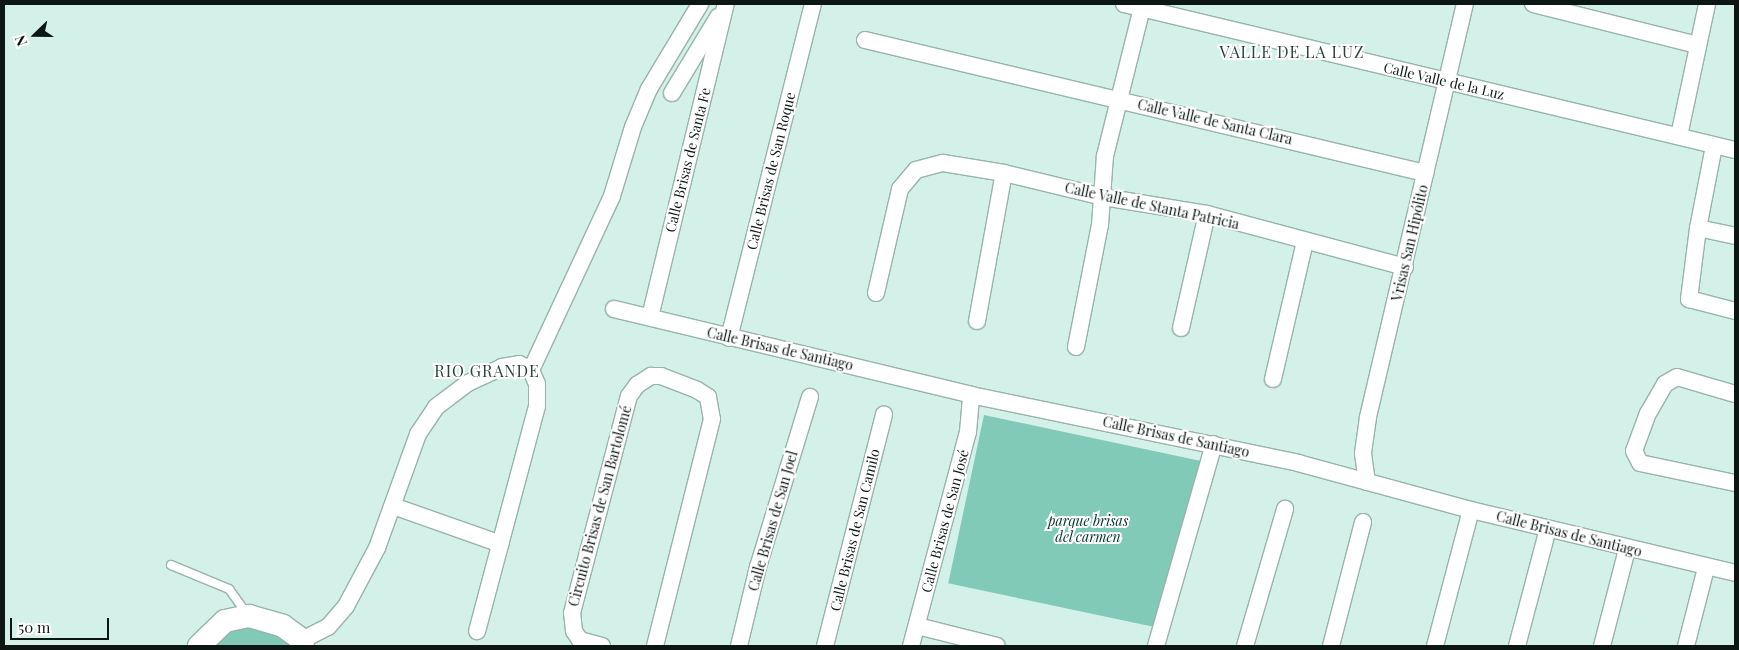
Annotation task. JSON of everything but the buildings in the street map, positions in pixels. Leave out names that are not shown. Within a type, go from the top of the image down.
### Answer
[{"type":"street","points":[[525,367],[612,196],[633,127],[648,89],[700,4]]},
{"type":"street","name":"Calle Brisas de San Roque","points":[[730,338],[813,4]]},
{"type":"street","name":"Calle Valle de la Luz","points":[[1124,4],[1735,150]]},
{"type":"street","name":"Vrisas San Hipólito","points":[[1367,482],[1363,453],[1367,424],[1406,267],[1425,173],[1465,4]]},
{"type":"street","points":[[1533,4],[1698,45]]},
{"type":"street","points":[[1679,136],[1707,4]]},
{"type":"street","points":[[672,93],[678,78],[725,5]]},
{"type":"street","name":"Calle Brisas de Santa Fe","points":[[650,317],[725,5]]},
{"type":"street","points":[[1076,347],[1100,226],[1105,156],[1117,99],[1142,8]]},
{"type":"street","name":"Calle Valle de Santa Clara","points":[[865,40],[1425,173]]},
{"type":"street","points":[[1714,146],[1698,228],[1689,299],[1735,310]]},
{"type":"street","name":"Calle Valle de Stanta Patricia","points":[[876,293],[900,190],[908,176],[926,166],[957,163],[1103,197],[1206,214],[1406,267]]},
{"type":"street","points":[[977,321],[1004,173]]},
{"type":"street","points":[[1181,328],[1206,214]]},
{"type":"street","points":[[1698,228],[1735,236]]},
{"type":"street","points":[[1273,379],[1305,241]]},
{"type":"street","name":"Calle Brisas de Santiago","points":[[614,309],[971,395],[1214,444],[1627,549],[1735,573]]},
{"type":"street","points":[[199,646],[225,621],[249,616],[283,626],[302,643],[328,627],[346,606],[377,548],[394,506],[418,434],[436,406],[452,392],[489,372],[525,367]]},
{"type":"street","points":[[477,631],[538,406],[537,384],[525,367]]},
{"type":"street","name":"Circuito Brisas de San Bartolomé","points":[[602,646],[580,640],[574,631],[572,613],[629,396],[636,385],[651,376],[661,376],[698,390],[708,397],[712,419],[655,646]]},
{"type":"street","points":[[1735,394],[1677,377],[1665,384],[1640,429],[1634,452],[1640,463],[1735,483]]},
{"type":"street","name":"Calle Brisas de San José","points":[[912,646],[968,432],[971,395]]},
{"type":"street","name":"Calle Brisas de San Joel","points":[[739,646],[758,567],[810,397]]},
{"type":"street","name":"Calle Brisas de San Camilo","points":[[825,646],[884,414]]},
{"type":"street","points":[[1156,646],[1214,444]]},
{"type":"street","points":[[394,506],[501,544]]},
{"type":"street","points":[[1245,646],[1285,509]]},
{"type":"street","points":[[1435,646],[1471,510]]},
{"type":"street","points":[[1331,646],[1363,522]]},
{"type":"street","points":[[1517,646],[1548,529]]},
{"type":"street","points":[[1602,646],[1627,549]]},
{"type":"street","points":[[1686,646],[1706,568]]},
{"type":"street","points":[[917,626],[997,646]]},
{"type":"lane","points":[[171,565],[229,589],[249,616]]},
{"type":"green space","name":"parque brisas del carmen","points":[[984,415],[1202,461],[1166,630],[948,583]]},
{"type":"green space","points":[[242,624],[276,631],[293,646],[207,646]]},
{"type":"district","name":"VALLE DE LA LUZ","points":[[1292,52]]},
{"type":"district","name":"RIO GRANDE","points":[[487,371]]}]
